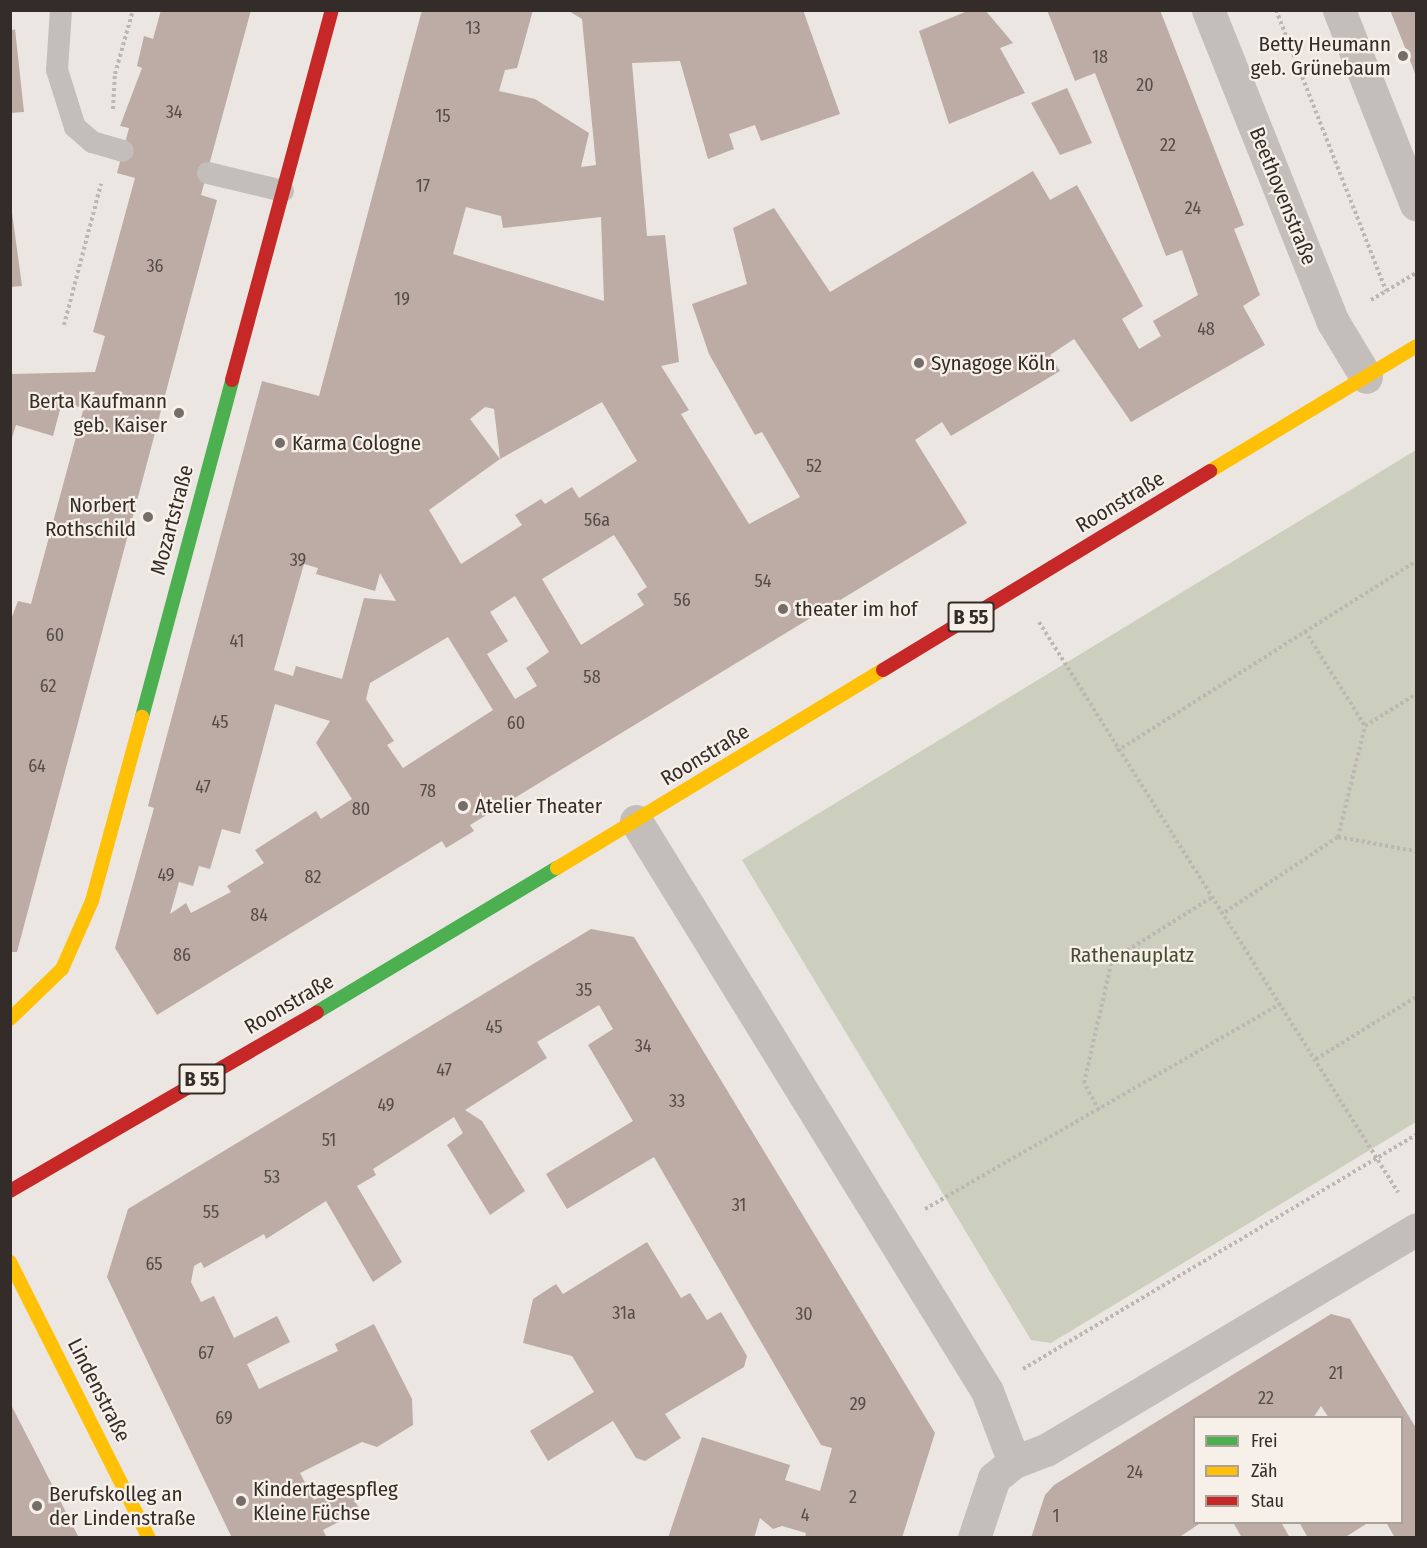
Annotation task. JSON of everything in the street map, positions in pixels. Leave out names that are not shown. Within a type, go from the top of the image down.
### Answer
[{"type":"main road","name":"Mozartstraße","points":[[10,1019],[62,969],[92,901],[332,10]]},
{"type":"main road","name":"Roonstraße","points":[[10,1191],[636,821],[1416,346]]},
{"type":"main road","name":"Lindenstraße","points":[[10,1262],[149,1538]]},
{"type":"street","name":"Beethovenstraße","points":[[1208,10],[1333,322],[1366,377]]},
{"type":"street","points":[[1339,10],[1416,204]]},
{"type":"street","points":[[636,821],[891,1228],[987,1391],[1014,1462]]},
{"type":"street","points":[[975,1538],[994,1478],[1014,1462],[1046,1450],[1416,1229]]},
{"type":"lane","points":[[61,10],[57,70],[75,127],[92,142],[123,151]]},
{"type":"lane","points":[[208,173],[283,191]]},
{"type":"path","points":[[1276,10],[1386,291]]},
{"type":"path","points":[[1333,322],[1416,273]]},
{"type":"path","points":[[1117,751],[1416,561]]},
{"type":"path","points":[[1018,589],[1117,751],[1225,912],[1400,1196]]},
{"type":"path","points":[[1305,632],[1365,726]]},
{"type":"path","points":[[1225,912],[1338,837],[1365,726],[1416,694]]},
{"type":"path","points":[[1338,837],[1416,851]]},
{"type":"path","points":[[1099,1110],[1084,1083],[1112,960],[1214,896]]},
{"type":"path","points":[[1316,1059],[1416,997]]},
{"type":"path","points":[[891,1228],[1282,1004]]},
{"type":"path","points":[[987,1391],[1416,1135]]},
{"type":"green space","name":"Rathenauplatz","points":[[1416,450],[1416,1122],[1051,1343],[1031,1340],[742,860]]},
{"type":"building","points":[[161,10],[251,10],[201,195],[217,200],[17,952],[10,952],[10,622],[18,601],[31,604],[84,407],[61,406],[53,436],[16,425],[10,444],[10,374],[95,372],[105,336],[93,332],[135,178],[117,173],[129,128],[120,126],[142,68],[137,66],[144,36],[153,39]]},
{"type":"building","points":[[422,10],[533,10],[517,68],[505,70],[499,91],[535,99],[589,133],[581,167],[596,165],[582,19],[567,10],[803,10],[840,114],[761,141],[755,125],[729,134],[734,149],[708,159],[680,61],[632,63],[647,236],[665,235],[679,362],[661,366],[689,410],[681,414],[749,524],[800,497],[762,432],[755,435],[709,354],[692,304],[747,284],[733,228],[774,208],[830,292],[1033,171],[1050,200],[1077,185],[1143,306],[1122,319],[1139,349],[1161,336],[1153,321],[1198,295],[1182,250],[1166,256],[1095,73],[1075,81],[1047,10],[1160,10],[1244,225],[1234,229],[1260,295],[1243,306],[1265,345],[1131,422],[1074,339],[1050,355],[1060,371],[951,436],[942,422],[915,440],[967,523],[470,825],[474,831],[446,848],[442,841],[157,1015],[115,948],[154,808],[148,806],[262,381],[319,396]],"holes":[[[466,207],[501,216],[503,228],[601,217],[604,301],[453,254]],[[602,402],[637,461],[579,498],[572,487],[545,504],[541,499],[515,515],[522,525],[461,564],[429,510],[500,459]],[[485,407],[494,409],[500,459],[470,419]],[[614,535],[647,587],[637,594],[644,605],[581,645],[542,579]],[[304,564],[318,568],[316,574],[375,591],[380,573],[396,601],[364,598],[342,679],[296,666],[293,676],[274,670]],[[515,596],[549,652],[526,668],[537,686],[515,699],[487,654],[508,641],[490,612]],[[448,637],[493,710],[403,768],[387,745],[394,741],[366,699],[370,683]],[[275,704],[330,721],[316,743],[352,799],[321,819],[316,811],[255,850],[264,863],[227,886],[231,892],[191,913],[186,903],[170,914],[179,882],[193,886],[199,866],[210,869],[222,829],[240,834]]]},
{"type":"building","points":[[970,10],[985,10],[1013,43],[1000,48],[1025,93],[949,124],[919,31]]},
{"type":"building","points":[[1390,10],[1416,10],[1416,76],[1408,55]]},
{"type":"building","points":[[15,29],[24,112],[10,113],[10,31]]},
{"type":"building","points":[[1067,88],[1092,143],[1060,155],[1031,103]]},
{"type":"building","points":[[10,198],[22,286],[10,287]]},
{"type":"building","points":[[591,929],[634,937],[935,1433],[902,1538],[805,1538],[806,1533],[782,1526],[773,1529],[760,1518],[754,1538],[668,1538],[702,1437],[790,1465],[785,1480],[820,1491],[832,1448],[821,1445],[654,1157],[567,1209],[546,1174],[633,1121],[588,1045],[613,1029],[599,1005],[537,1042],[547,1058],[465,1110],[482,1121],[525,1191],[490,1215],[447,1145],[463,1133],[454,1117],[373,1169],[376,1175],[357,1186],[402,1262],[373,1282],[326,1201],[266,1239],[264,1234],[204,1268],[201,1262],[194,1266],[191,1282],[201,1302],[214,1296],[234,1338],[277,1316],[290,1342],[247,1364],[259,1389],[338,1351],[335,1344],[374,1324],[412,1399],[413,1425],[377,1447],[362,1442],[300,1473],[314,1500],[347,1484],[360,1511],[323,1530],[327,1538],[232,1538],[107,1277],[128,1209]]},
{"type":"building","points":[[647,1242],[681,1298],[690,1293],[707,1320],[721,1312],[747,1356],[744,1367],[665,1414],[681,1438],[645,1461],[636,1458],[613,1421],[548,1461],[530,1431],[594,1392],[572,1356],[523,1343],[533,1299],[556,1284],[563,1294]]},
{"type":"building","points":[[1331,1314],[1350,1319],[1416,1428],[1416,1538],[1395,1538],[1387,1524],[1403,1524],[1403,1416],[1328,1416],[1321,1406],[1314,1416],[1193,1416],[1193,1524],[1199,1524],[1178,1538],[1031,1538],[1045,1495],[1054,1485]]},
{"type":"building","name":"Berufskolleg an der Lindenstraße","points":[[10,1403],[39,1459],[79,1538],[10,1538]]},
{"type":"building","points":[[1234,1524],[1282,1524],[1290,1538],[1242,1538]]},
{"type":"building","points":[[1300,1524],[1366,1524],[1344,1538],[1308,1538]]},
{"type":"traffic: fast","points":[[142,717],[232,380]]},
{"type":"traffic: fast","points":[[317,1012],[557,868]]},
{"type":"traffic: slow","points":[[1210,471],[1416,346]]},
{"type":"traffic: slow","points":[[557,868],[883,670]]},
{"type":"traffic: slow","points":[[10,1019],[62,969],[92,901],[142,717]]},
{"type":"traffic: slow","points":[[10,1262],[149,1538]]},
{"type":"traffic: jam","points":[[232,380],[332,10]]},
{"type":"traffic: jam","points":[[883,670],[1210,471]]},
{"type":"traffic: jam","points":[[10,1191],[317,1012]]},
{"type":"place","name":"Betty Heumann geb. Grünebaum","points":[[1403,56]]},
{"type":"place","name":"Synagoge Köln","points":[[919,363]]},
{"type":"place","name":"Berta Kaufmann geb. Kaiser","points":[[179,413]]},
{"type":"place","name":"Karma Cologne","points":[[280,443]]},
{"type":"place","name":"Norbert Rothschild","points":[[148,517]]},
{"type":"place","name":"theater im hof","points":[[783,609]]},
{"type":"place","name":"Atelier Theater","points":[[463,806]]},
{"type":"place","name":"Kindertagespfleg Kleine Füchse","points":[[241,1501]]},
{"type":"place","name":"Berufskolleg an der Lindenstraße","points":[[37,1506]]}]
